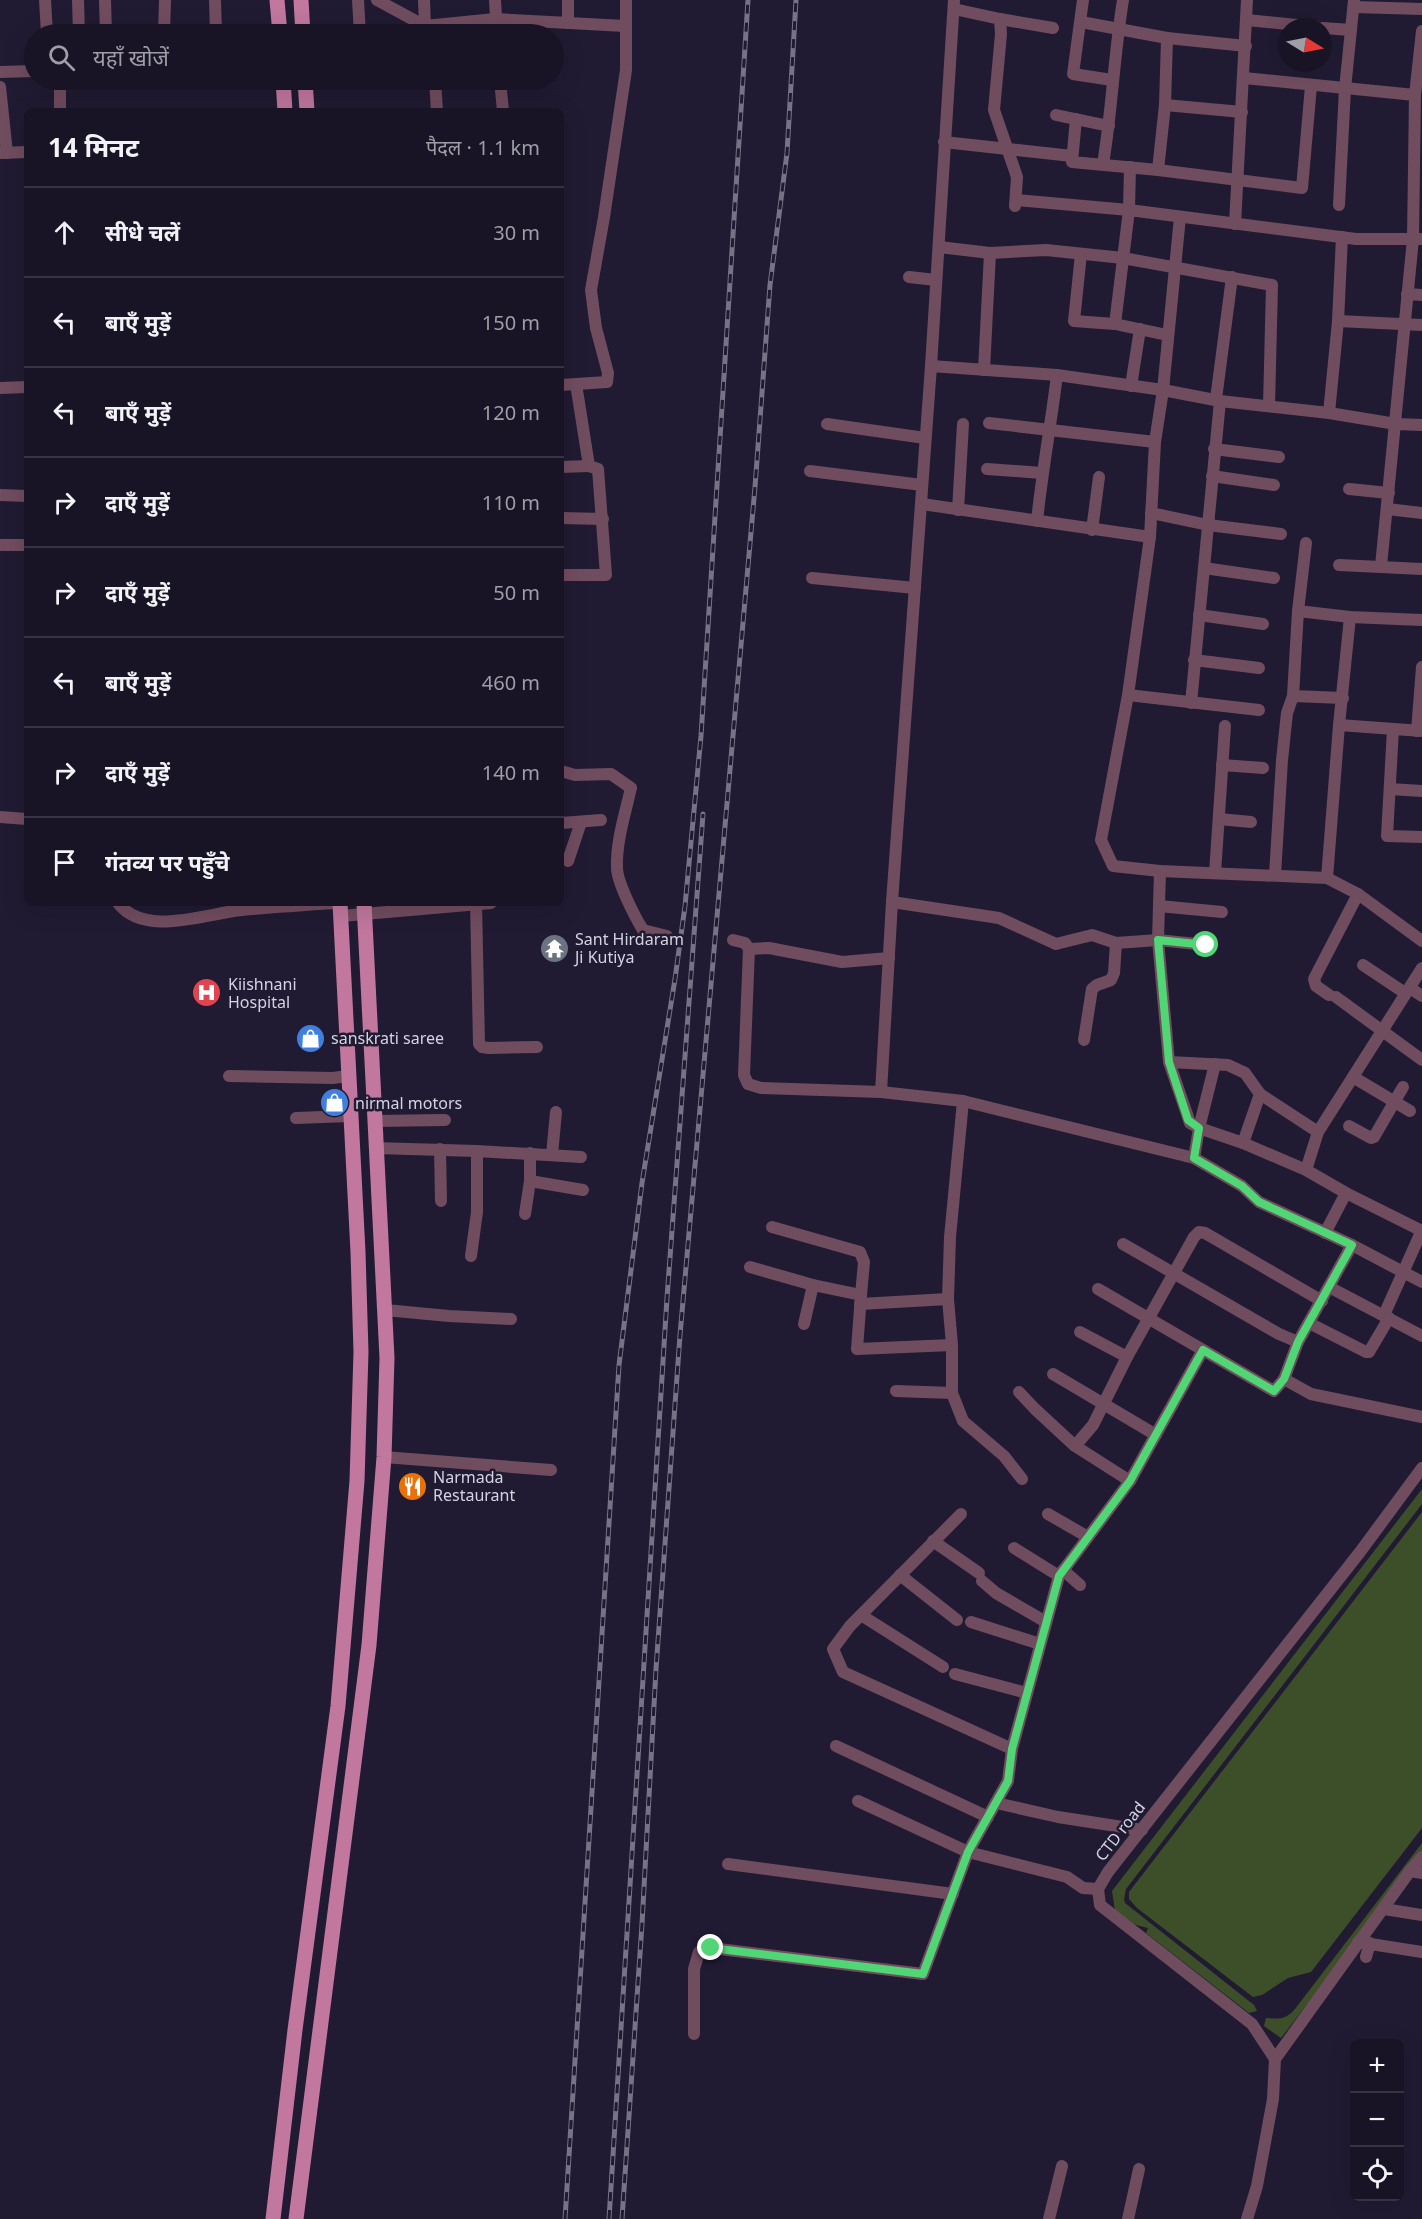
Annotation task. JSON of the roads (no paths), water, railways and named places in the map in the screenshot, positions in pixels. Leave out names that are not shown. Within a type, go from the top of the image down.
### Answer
[{"type":"main road","points":[[278,0],[279,24]]},
{"type":"main road","points":[[301,0],[302,24]]},
{"type":"main road","points":[[284,90],[285,108]]},
{"type":"main road","points":[[306,90],[307,108]]},
{"type":"main road","points":[[273,2219],[295,2030],[338,1706],[357,1481],[361,1352],[358,1252],[339,907]]},
{"type":"main road","points":[[296,2219],[369,1645],[384,1456],[387,1358],[364,909]]},
{"type":"street","points":[[45,0],[46,24]]},
{"type":"street","points":[[78,0],[79,24]]},
{"type":"street","points":[[105,0],[106,24]]},
{"type":"street","points":[[164,24],[165,0]]},
{"type":"street","points":[[215,0],[216,24]]},
{"type":"street","points":[[357,0],[359,24]]},
{"type":"street","points":[[377,0],[421,24]]},
{"type":"street","points":[[424,0],[429,24]]},
{"type":"street","points":[[495,0],[496,24]]},
{"type":"street","points":[[567,0],[568,23]]},
{"type":"street","points":[[564,385],[607,382],[608,373],[596,328],[591,290],[626,70],[626,0]]},
{"type":"street","points":[[1083,0],[1073,74],[1112,80]]},
{"type":"street","points":[[1103,164],[1123,0]]},
{"type":"street","points":[[1235,224],[1247,0]]},
{"type":"street","points":[[1339,205],[1354,3],[1422,9]]},
{"type":"street","points":[[881,1092],[954,5],[1000,19],[1053,28]]},
{"type":"street","points":[[462,24],[495,19],[625,26]]},
{"type":"street","points":[[1000,19],[1001,34],[994,110],[1017,177],[1015,204],[1129,210],[1356,239],[1417,239]]},
{"type":"street","points":[[1247,20],[1278,23]]},
{"type":"street","points":[[1081,22],[1167,38],[1246,46]]},
{"type":"street","points":[[1332,29],[1351,30]]},
{"type":"street","points":[[1381,566],[1407,294],[1416,268],[1418,135],[1415,95],[1420,75],[1422,31]]},
{"type":"street","points":[[1158,170],[1165,105],[1167,38]]},
{"type":"street","points":[[0,72],[24,71]]},
{"type":"street","points":[[1244,78],[1415,95]]},
{"type":"street","points":[[1076,119],[1072,162],[1238,178],[1302,188],[1311,86]]},
{"type":"street","points":[[0,87],[4,153],[24,152]]},
{"type":"street","points":[[60,90],[60,108]]},
{"type":"street","points":[[436,90],[437,108]]},
{"type":"street","points":[[501,90],[503,108]]},
{"type":"street","points":[[1165,105],[1242,112]]},
{"type":"street","points":[[1056,115],[1109,126]]},
{"type":"street","points":[[944,142],[1072,156]]},
{"type":"street","points":[[1115,324],[1129,210],[1130,167]]},
{"type":"street","points":[[1180,217],[1163,390],[1155,442],[1150,537],[1128,694],[1101,840],[1113,866],[1160,871],[1327,878],[1358,894],[1422,941]]},
{"type":"street","points":[[1329,413],[1338,321],[1342,237]]},
{"type":"street","points":[[939,247],[990,253],[1046,250],[1123,258],[1272,285],[1269,406]]},
{"type":"street","points":[[984,370],[990,253]]},
{"type":"street","points":[[1081,254],[1074,321],[1115,324],[1167,335]]},
{"type":"street","points":[[909,277],[936,280]]},
{"type":"street","points":[[1191,703],[1218,400],[1232,277]]},
{"type":"street","points":[[1407,294],[1422,296]]},
{"type":"street","points":[[1338,321],[1422,325]]},
{"type":"street","points":[[1131,386],[1140,329]]},
{"type":"street","points":[[931,366],[1057,375],[1218,400],[1329,413],[1396,424],[1422,425]]},
{"type":"street","points":[[1037,521],[1057,375]]},
{"type":"street","points":[[576,384],[589,466]]},
{"type":"street","points":[[0,388],[24,387]]},
{"type":"street","points":[[989,423],[1155,442]]},
{"type":"street","points":[[827,424],[925,438]]},
{"type":"street","points":[[958,510],[963,424]]},
{"type":"street","points":[[1214,450],[1279,457]]},
{"type":"street","points":[[564,467],[589,466],[598,469],[606,575],[564,575]]},
{"type":"street","points":[[987,469],[1042,473]]},
{"type":"street","points":[[810,471],[922,485]]},
{"type":"street","points":[[1212,476],[1274,485]]},
{"type":"street","points":[[1092,530],[1099,477]]},
{"type":"street","points":[[1349,489],[1389,493]]},
{"type":"street","points":[[0,495],[24,496]]},
{"type":"street","points":[[922,504],[1150,537]]},
{"type":"street","points":[[1387,510],[1422,513]]},
{"type":"street","points":[[1151,513],[1208,525],[1281,534]]},
{"type":"street","points":[[564,518],[603,519]]},
{"type":"street","points":[[1275,875],[1282,760],[1287,713],[1293,696],[1298,611],[1306,543]]},
{"type":"street","points":[[0,545],[24,545]]},
{"type":"street","points":[[1339,565],[1422,569]]},
{"type":"street","points":[[1204,568],[1274,578]]},
{"type":"street","points":[[812,578],[915,588]]},
{"type":"street","points":[[1298,611],[1350,617],[1422,620]]},
{"type":"street","points":[[1199,615],[1263,624]]},
{"type":"street","points":[[1327,878],[1350,617]]},
{"type":"street","points":[[1194,660],[1258,668]]},
{"type":"street","points":[[1339,725],[1420,731],[1422,668]]},
{"type":"street","points":[[1128,694],[1259,710]]},
{"type":"street","points":[[1293,696],[1343,698]]},
{"type":"street","points":[[1215,873],[1225,726]]},
{"type":"street","points":[[1394,729],[1386,836],[1422,837]]},
{"type":"street","points":[[1222,765],[1263,768]]},
{"type":"street","points":[[564,772],[575,775],[610,774],[631,788],[621,826],[616,870],[643,930],[667,936]]},
{"type":"street","points":[[1390,789],[1422,791]]},
{"type":"street","points":[[0,817],[24,819]]},
{"type":"street","points":[[1219,819],[1251,822]]},
{"type":"street","points":[[564,823],[601,820]]},
{"type":"street","points":[[568,861],[581,822]]},
{"type":"street","points":[[1160,871],[1158,940],[1169,1062],[1188,1120],[1199,1128],[1243,1143],[1306,1170],[1422,1231],[1402,1272],[1387,1316],[1369,1352],[1366,1353],[1309,1323]]},
{"type":"street","points":[[1358,894],[1314,979],[1316,986],[1422,1060]]},
{"type":"street","points":[[892,902],[999,918],[1056,944],[1092,934],[1116,943],[1158,940],[1206,945]]},
{"type":"street","points":[[120,906],[153,921],[174,922],[239,906],[364,909],[420,906]]},
{"type":"street","points":[[476,906],[479,1044],[489,1048],[537,1047]]},
{"type":"street","points":[[1159,906],[1222,912]]},
{"type":"street","points":[[733,940],[746,943],[749,949],[744,1075],[748,1084],[761,1088],[881,1092],[963,1101],[1194,1158],[1242,1186],[1259,1202],[1352,1245],[1422,1282]]},
{"type":"street","points":[[1084,1041],[1092,989],[1111,980],[1114,973],[1116,943]]},
{"type":"street","points":[[749,949],[769,948],[842,962],[889,958]]},
{"type":"street","points":[[1363,965],[1422,996]]},
{"type":"street","points":[[1306,1170],[1318,1132],[1422,968]]},
{"type":"street","points":[[1169,1062],[1228,1065],[1245,1073],[1260,1094],[1318,1132]]},
{"type":"street","points":[[1194,1158],[1215,1064]]},
{"type":"street","points":[[229,1076],[333,1078],[348,1076]]},
{"type":"street","points":[[1353,1077],[1410,1111]]},
{"type":"street","points":[[1349,1126],[1371,1138],[1374,1137],[1403,1087]]},
{"type":"street","points":[[1243,1143],[1260,1094]]},
{"type":"street","points":[[963,1101],[950,1237],[948,1299],[952,1345],[951,1393],[963,1421],[1004,1456],[1022,1479]]},
{"type":"street","points":[[552,1155],[556,1112]]},
{"type":"street","points":[[296,1118],[350,1116]]},
{"type":"street","points":[[375,1121],[445,1120]]},
{"type":"street","points":[[375,1148],[440,1149],[582,1157]]},
{"type":"street","points":[[440,1149],[441,1201]]},
{"type":"street","points":[[471,1256],[477,1212],[477,1151]]},
{"type":"street","points":[[525,1214],[530,1181],[530,1154]]},
{"type":"street","points":[[530,1181],[583,1190]]},
{"type":"street","points":[[1325,1233],[1346,1193]]},
{"type":"street","points":[[772,1227],[860,1252],[864,1262],[857,1349],[952,1345]]},
{"type":"street","points":[[1076,1446],[1093,1425],[1127,1357],[1194,1237],[1199,1232],[1205,1233],[1322,1301]]},
{"type":"street","points":[[1123,1245],[1298,1342]]},
{"type":"street","points":[[1098,1289],[1274,1391],[1284,1379],[1298,1342],[1352,1245]]},
{"type":"street","points":[[750,1267],[860,1300],[948,1299]]},
{"type":"street","points":[[804,1324],[813,1285]]},
{"type":"street","points":[[1329,1287],[1422,1336]]},
{"type":"street","points":[[385,1310],[511,1319]]},
{"type":"street","points":[[1080,1332],[1127,1357]]},
{"type":"street","points":[[694,2034],[694,1969],[699,1952],[711,1948],[923,1974],[968,1852],[1008,1781],[1012,1749],[1061,1573],[1130,1481],[1203,1350]]},
{"type":"street","points":[[1053,1374],[1156,1435]]},
{"type":"street","points":[[1284,1379],[1311,1394],[1422,1417]]},
{"type":"street","points":[[896,1391],[951,1393]]},
{"type":"street","points":[[1019,1392],[1076,1446],[1130,1481]]},
{"type":"street","points":[[384,1456],[551,1470]]},
{"type":"street","name":"CTD road","points":[[1098,1889],[1108,1872],[1360,1552],[1422,1468]]},
{"type":"street","points":[[961,1514],[861,1614],[833,1649],[843,1672],[1012,1749]]},
{"type":"street","points":[[1048,1514],[1088,1537]]},
{"type":"street","points":[[933,1541],[980,1577],[996,1593],[1046,1622]]},
{"type":"street","points":[[1014,1548],[1080,1585]]},
{"type":"street","points":[[900,1575],[957,1620]]},
{"type":"street","points":[[861,1614],[943,1667]]},
{"type":"street","points":[[971,1622],[1040,1644]]},
{"type":"street","points":[[955,1674],[1027,1694]]},
{"type":"street","points":[[836,1746],[988,1817]]},
{"type":"street","points":[[858,1801],[968,1852],[1067,1877],[1083,1888],[1098,1889],[1100,1905],[1252,2024],[1275,2059]]},
{"type":"street","points":[[996,1803],[1059,1817],[1142,1830]]},
{"type":"street","points":[[1247,2219],[1257,2186],[1273,2099],[1275,2059],[1364,1942],[1384,1909],[1416,1872],[1422,1857]]},
{"type":"street","points":[[728,1864],[953,1894]]},
{"type":"street","points":[[1384,1909],[1422,1915]]},
{"type":"street","points":[[1364,1942],[1422,1952]]},
{"type":"street","points":[[1364,1942],[1366,1957]]},
{"type":"street","points":[[1049,2219],[1062,2166]]},
{"type":"street","points":[[1128,2219],[1139,2169]]},
{"type":"railway","points":[[565,2219],[619,1365],[642,1183],[685,906],[701,736],[748,0]]},
{"type":"railway","points":[[622,2219],[656,1669],[680,1335],[755,487],[770,285],[787,153],[796,0]]},
{"type":"railway","points":[[609,2219],[667,1298],[703,814]]},
{"type":"place","name":"Sant Hirdaram Ji Kutiya","points":[[554,948]]},
{"type":"place","name":"Kiishnani Hospital","points":[[207,993]]},
{"type":"place","name":"sanskrati saree","points":[[310,1038]]},
{"type":"place","name":"nirmal motors","points":[[334,1103]]},
{"type":"place","name":"Narmada Restaurant","points":[[412,1486]]}]
